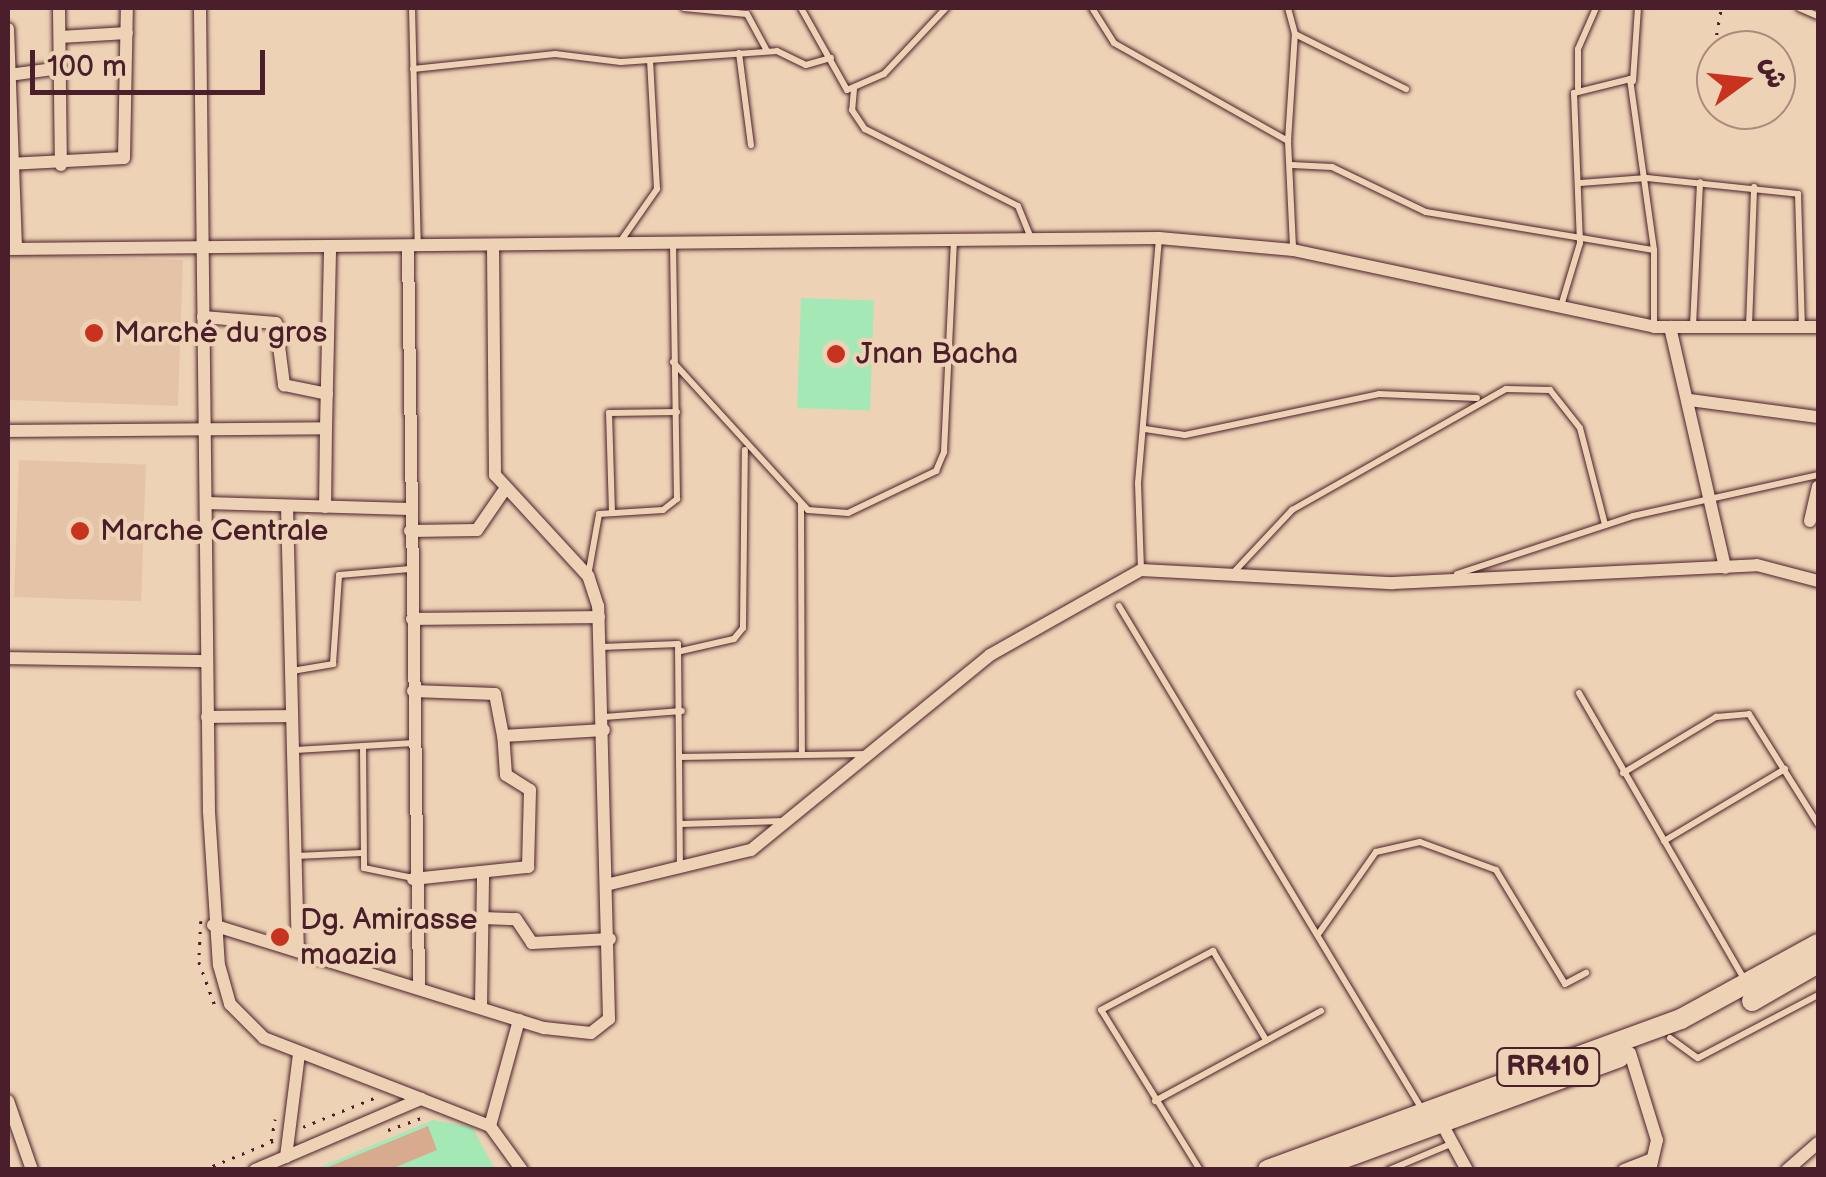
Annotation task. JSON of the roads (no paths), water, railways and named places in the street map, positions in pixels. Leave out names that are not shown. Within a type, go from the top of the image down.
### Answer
[{"type":"highway","name":"RR410","points":[[1311,1170],[1750,987],[1818,944]]},
{"type":"highway","name":"RR410","points":[[1268,1170],[1670,1038],[1818,962]]},
{"type":"street","points":[[59,8],[61,165]]},
{"type":"street","points":[[10,164],[61,165],[124,158],[127,8]]},
{"type":"street","points":[[200,8],[206,661],[213,925],[230,1004],[264,1038],[490,1126],[522,1170]]},
{"type":"street","points":[[8,29],[12,249],[1159,238],[1293,250],[1654,327],[1818,327]]},
{"type":"street","points":[[60,38],[127,33]]},
{"type":"street","points":[[9,75],[60,68]]},
{"type":"street","points":[[213,925],[298,945],[570,1034],[604,1027],[610,884],[599,617],[588,576],[503,492],[493,462],[492,245]]},
{"type":"street","points":[[324,507],[330,247]]},
{"type":"street","points":[[413,247],[409,508],[413,878],[419,985]]},
{"type":"street","points":[[203,318],[276,324],[284,386],[327,394]]},
{"type":"street","points":[[1670,327],[1715,501],[1725,568]]},
{"type":"street","points":[[1690,400],[1818,417]]},
{"type":"street","points":[[8,432],[326,428]]},
{"type":"street","points":[[1810,521],[1818,486]]},
{"type":"street","points":[[410,531],[476,530],[503,492]]},
{"type":"street","points":[[206,502],[409,508]]},
{"type":"street","points":[[287,506],[298,945]]},
{"type":"street","points":[[610,884],[730,860],[790,821],[878,753],[990,655],[1142,570],[1393,583],[1457,574],[1794,568],[1818,581]]},
{"type":"street","points":[[412,619],[599,617]]},
{"type":"street","points":[[8,658],[206,661]]},
{"type":"street","points":[[413,690],[494,694],[504,736],[506,775],[530,790],[530,862],[518,874],[413,878]]},
{"type":"street","points":[[207,717],[292,716]]},
{"type":"street","points":[[504,736],[604,724]]},
{"type":"street","points":[[481,1006],[482,877]]},
{"type":"street","points":[[482,918],[516,919],[532,943],[610,939]]},
{"type":"street","points":[[490,1126],[519,1020]]},
{"type":"street","points":[[1624,1170],[1650,1165],[1657,1140],[1630,1053]]},
{"type":"street","points":[[286,1157],[299,1054]]},
{"type":"street","points":[[8,1100],[32,1170]]},
{"type":"street","points":[[255,1170],[421,1100]]},
{"type":"street","points":[[1432,1117],[1467,1170]]},
{"type":"street","points":[[1787,1170],[1818,1143]]},
{"type":"lane","points":[[412,8],[413,247]]},
{"type":"lane","points":[[684,8],[747,14],[767,51]]},
{"type":"lane","points":[[801,8],[830,58],[834,79],[854,90]]},
{"type":"lane","points":[[854,90],[884,74],[946,8]]},
{"type":"lane","points":[[1092,8],[1114,43],[1288,141]]},
{"type":"lane","points":[[1288,8],[1295,34],[1288,141],[1293,250]]},
{"type":"lane","points":[[1561,306],[1580,243],[1578,49],[1596,8]]},
{"type":"lane","points":[[1638,8],[1633,81],[1654,250],[1654,327]]},
{"type":"lane","points":[[1799,8],[1818,16]]},
{"type":"lane","points":[[1295,34],[1406,88]]},
{"type":"lane","points":[[414,69],[555,54],[650,61],[767,51],[806,65],[830,58]]},
{"type":"lane","points":[[740,53],[750,145]]},
{"type":"lane","points":[[619,242],[657,189],[650,61]]},
{"type":"lane","points":[[1578,88],[1633,81]]},
{"type":"lane","points":[[854,90],[852,110],[864,128],[1018,206],[1031,242]]},
{"type":"lane","points":[[1292,164],[1332,167],[1426,212],[1468,213],[1580,243],[1654,250]]},
{"type":"lane","points":[[1580,184],[1647,178],[1754,187],[1803,198],[1802,328]]},
{"type":"lane","points":[[1693,327],[1700,182]]},
{"type":"lane","points":[[1749,326],[1754,187]]},
{"type":"lane","points":[[1142,570],[1145,429],[1159,238]]},
{"type":"lane","points":[[588,576],[597,517],[674,504],[678,412],[673,362],[673,242]]},
{"type":"lane","points":[[673,362],[745,449],[800,503],[836,516],[936,471],[954,242]]},
{"type":"lane","points":[[1145,429],[1185,434],[1378,394],[1478,398],[1530,386],[1555,394],[1580,428],[1604,525]]},
{"type":"lane","points":[[1231,575],[1292,510],[1434,436],[1478,398]]},
{"type":"lane","points":[[612,513],[609,413],[678,412]]},
{"type":"lane","points":[[680,651],[734,639],[743,628],[745,449]]},
{"type":"lane","points":[[1457,574],[1604,525],[1818,476]]},
{"type":"lane","points":[[800,503],[802,755]]},
{"type":"lane","points":[[291,672],[333,664],[340,574],[410,570]]},
{"type":"lane","points":[[1119,606],[1432,1117]]},
{"type":"lane","points":[[601,648],[669,642],[680,651],[680,870]]},
{"type":"lane","points":[[1578,693],[1750,987]]},
{"type":"lane","points":[[604,724],[682,711]]},
{"type":"lane","points":[[1623,773],[1738,712],[1755,717],[1818,824]]},
{"type":"lane","points":[[293,750],[414,744]]},
{"type":"lane","points":[[363,746],[362,853],[370,874],[413,878]]},
{"type":"lane","points":[[682,757],[878,753]]},
{"type":"lane","points":[[1664,841],[1785,769]]},
{"type":"lane","points":[[680,824],[790,821]]},
{"type":"lane","points":[[1319,934],[1376,852],[1420,842],[1496,870],[1565,984],[1586,973]]},
{"type":"lane","points":[[296,856],[362,853]]},
{"type":"lane","points":[[1200,1170],[1103,1022],[1108,1002],[1212,951],[1266,1040]]},
{"type":"lane","points":[[1670,1038],[1698,1058],[1818,996]]},
{"type":"lane","points":[[1155,1101],[1321,1011]]},
{"type":"lane","points":[[1388,1170],[1452,1143]]},
{"type":"place","name":"Marché du gros","points":[[94,333]]},
{"type":"place","name":"Jnan Bacha","points":[[836,354]]},
{"type":"place","name":"Marche Centrale","points":[[80,531]]},
{"type":"place","name":"Dg. Amirasse maazia","points":[[280,937]]}]
